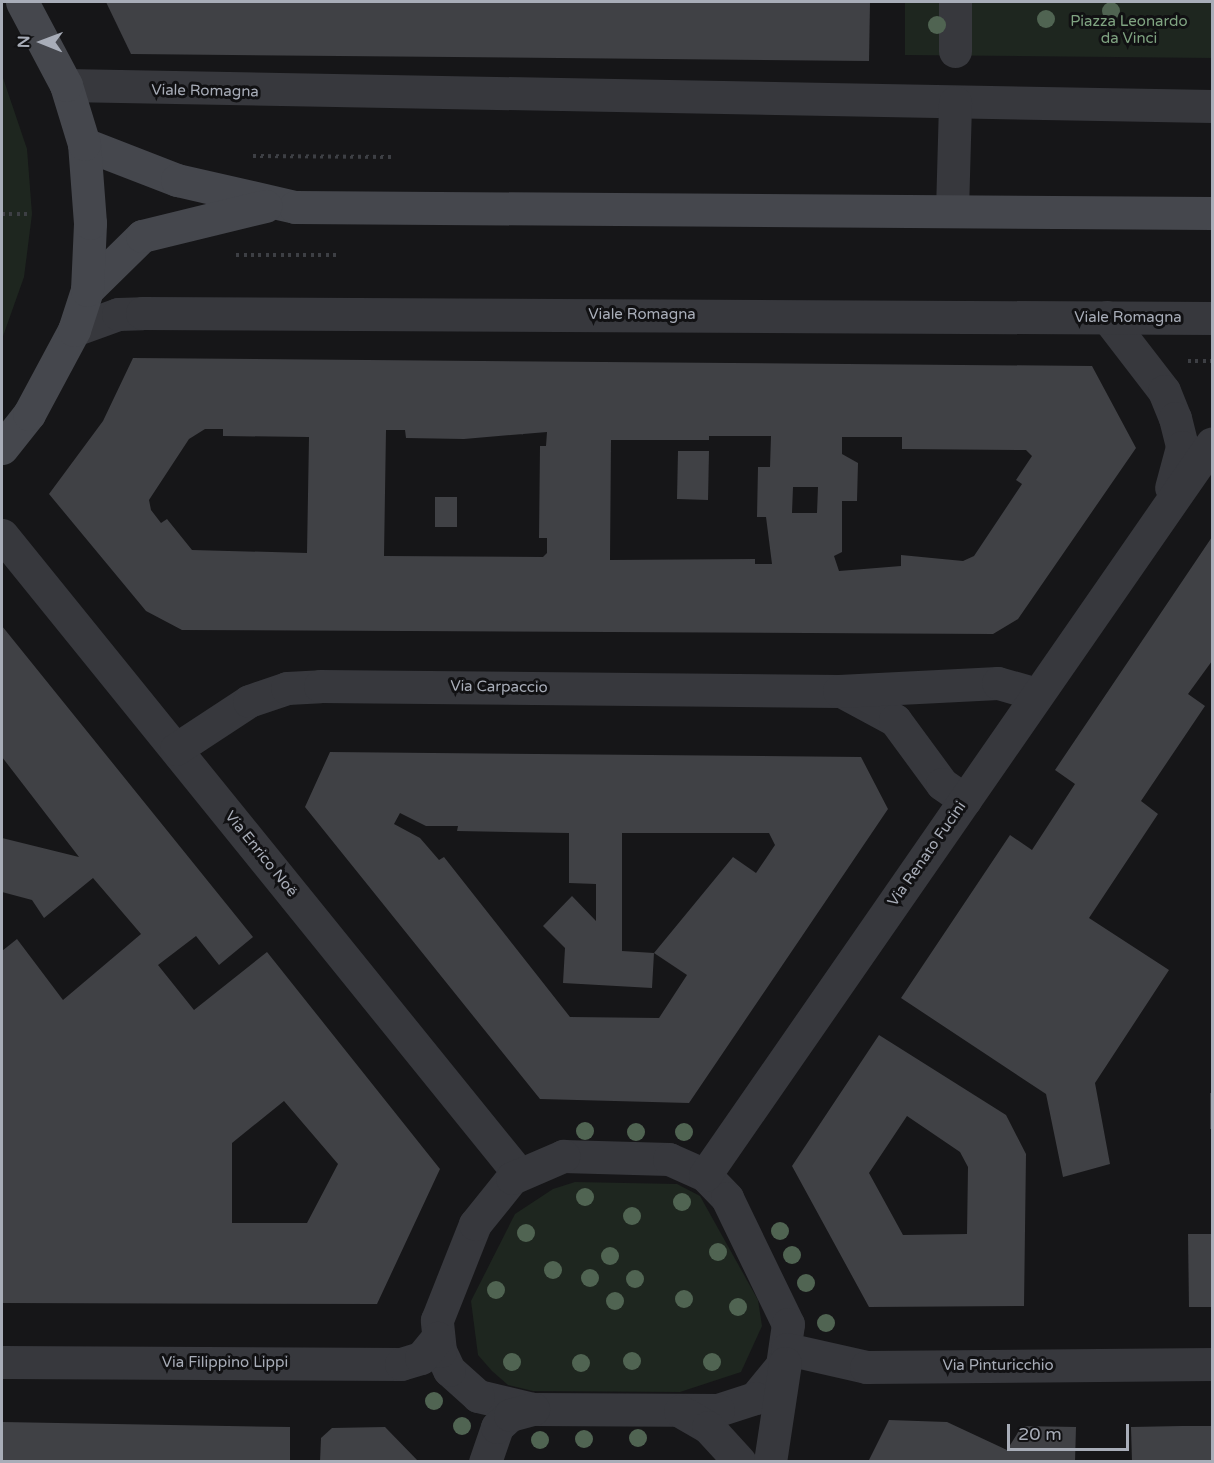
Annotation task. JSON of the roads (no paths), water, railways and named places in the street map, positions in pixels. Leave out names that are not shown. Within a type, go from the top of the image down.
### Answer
[{"type":"main road","points":[[2,448],[29,414],[74,330],[87,290],[84,144],[66,85],[22,2]]},
{"type":"main road","points":[[84,144],[141,168],[269,205]]},
{"type":"main road","points":[[87,290],[142,236],[269,205],[1212,213]]},
{"type":"street","points":[[955,2],[955,51]]},
{"type":"street","name":"Viale Romagna","points":[[66,85],[1212,106]]},
{"type":"street","points":[[952,211],[955,102]]},
{"type":"street","name":"Viale Romagna","points":[[74,330],[118,314],[142,313],[1212,318]]},
{"type":"street","name":"Via Renato Fucini","points":[[1107,317],[1164,391],[1182,447],[1177,479],[1146,532]]},
{"type":"street","name":"Via Renato Fucini","points":[[705,1175],[964,800],[1034,693],[1146,532],[1212,443]]},
{"type":"street","name":"Via Enrico Noë","points":[[2,535],[519,1174]]},
{"type":"street","name":"Via Carpaccio","points":[[176,749],[218,717],[287,688],[839,691],[999,683],[1034,693]]},
{"type":"street","name":"Via Carpaccio","points":[[839,691],[895,720],[942,784],[964,800]]},
{"type":"street","points":[[770,1461],[787,1349],[781,1300],[732,1206],[705,1175],[669,1159],[563,1156],[519,1174],[494,1196],[475,1224],[440,1302],[437,1338],[449,1370],[465,1387],[494,1402],[533,1409],[680,1411],[725,1409],[751,1400],[771,1383],[787,1349]]},
{"type":"street","name":"Via Filippino Lippi","points":[[2,1362],[401,1364],[421,1358],[437,1338]]},
{"type":"street","name":"Via Pinturicchio","points":[[787,1349],[866,1366],[1212,1364]]},
{"type":"street","points":[[485,1461],[497,1427],[510,1415],[533,1409]]},
{"type":"street","points":[[680,1411],[708,1427],[740,1461]]},
{"type":"park label","name":"Piazza Leonardo da Vinci","points":[[1129,30]]}]
